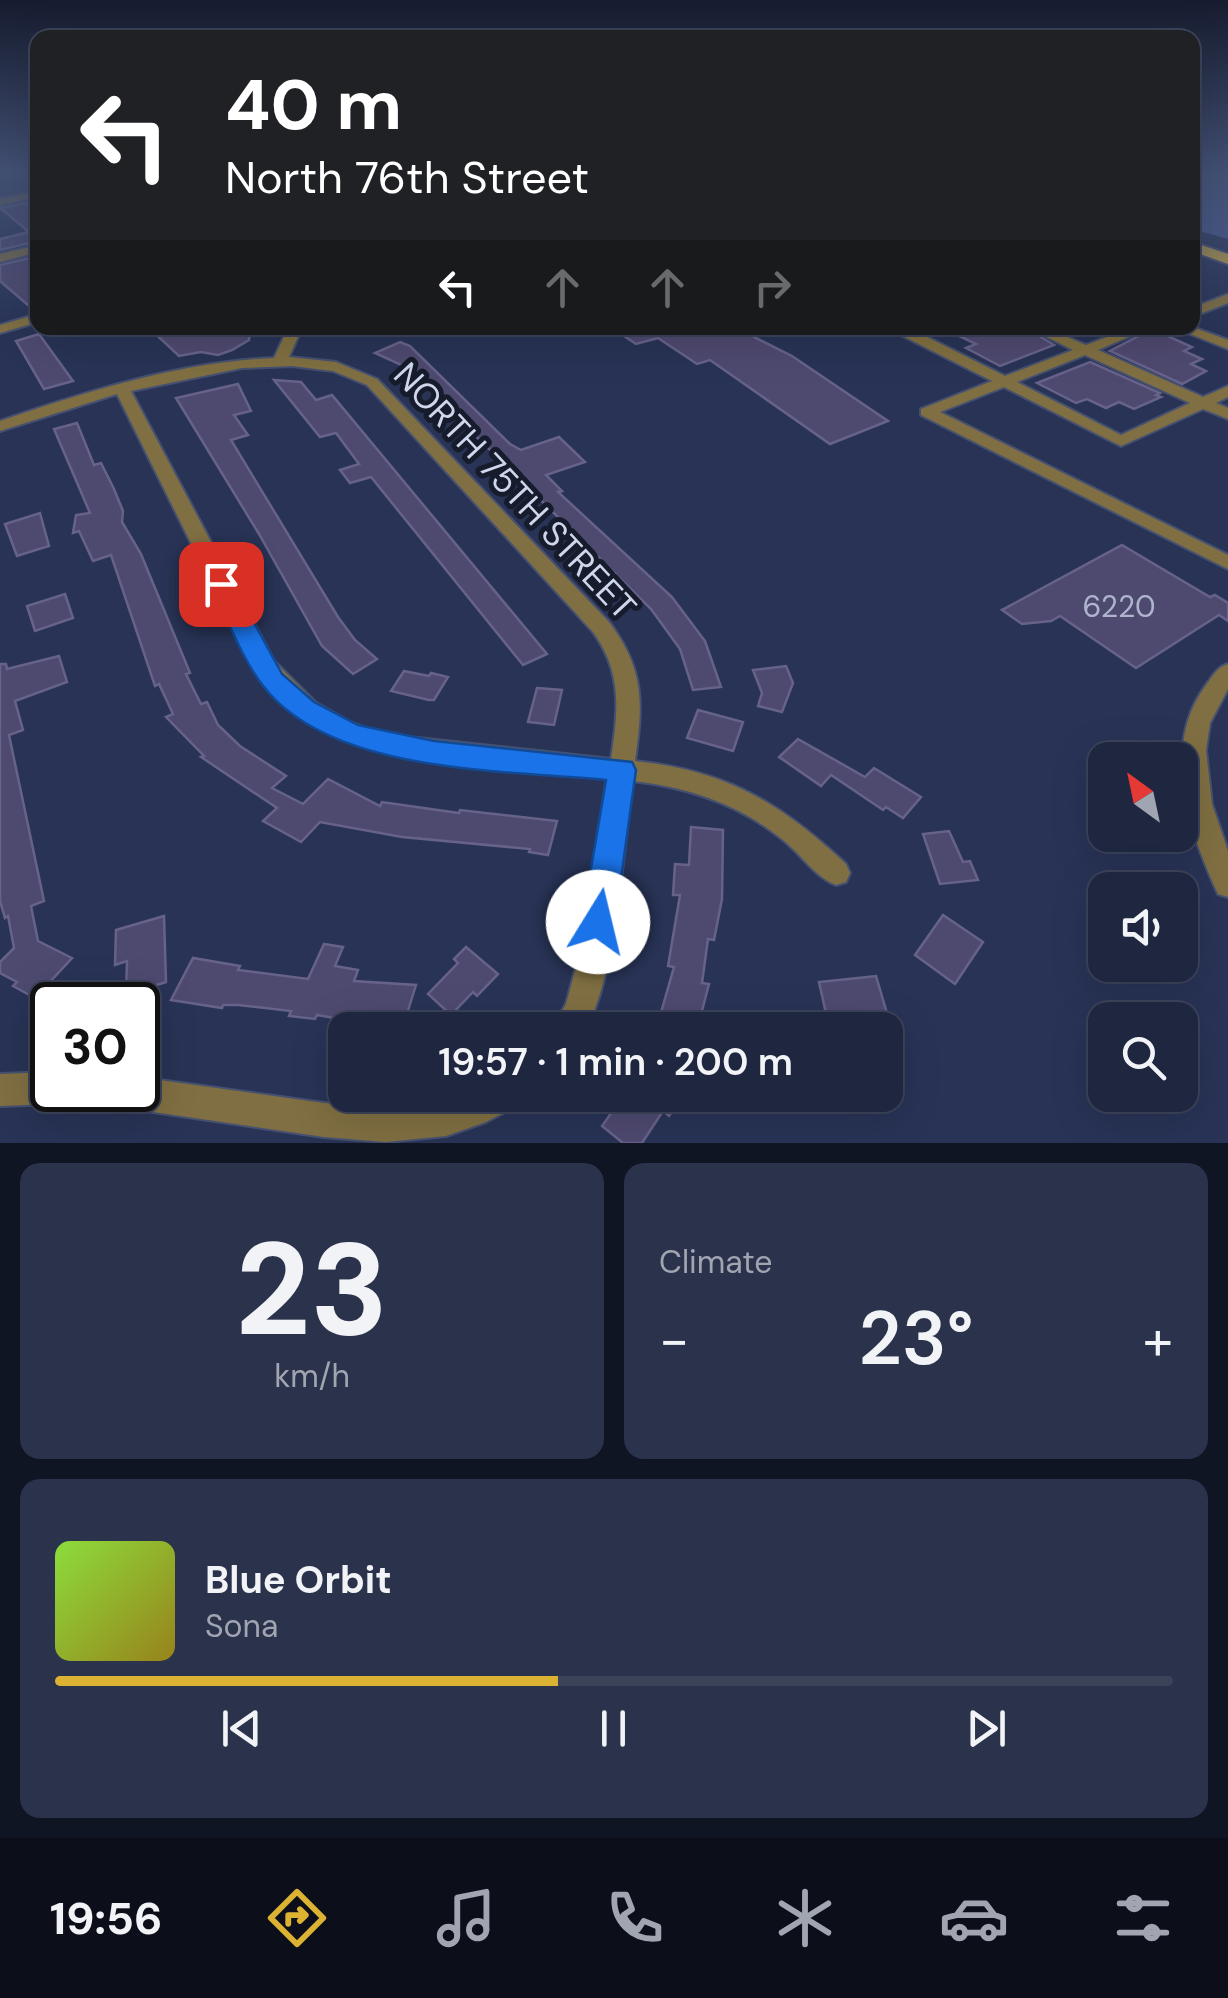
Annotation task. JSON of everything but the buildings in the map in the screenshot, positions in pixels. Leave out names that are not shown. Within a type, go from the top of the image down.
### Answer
[{"type":"main road","points":[[1200,239],[1226,255]]},
{"type":"main road","points":[[1200,248],[1226,255]]},
{"type":"street","points":[[0,258],[30,250]]},
{"type":"street","points":[[1200,295],[1228,284]]},
{"type":"street","points":[[1200,310],[1228,298]]},
{"type":"street","points":[[0,329],[30,320]]},
{"type":"street","points":[[280,360],[292,335]]},
{"type":"street","points":[[912,335],[1121,441],[1228,390]]},
{"type":"street","points":[[1051,335],[1228,414]]},
{"type":"street","points":[[1124,335],[927,412],[1228,563]]},
{"type":"street","points":[[1200,335],[1228,345]]},
{"type":"street","name":"NORTH 75TH STREET","points":[[0,426],[122,389],[235,365],[280,360],[335,365],[372,382],[601,627],[624,664],[630,690],[622,770],[593,960],[578,1012]]},
{"type":"street","points":[[122,389],[254,650],[273,680],[304,709],[381,744],[680,778],[733,795],[794,833],[836,873]]},
{"type":"street","points":[[1228,672],[1202,712],[1191,758],[1196,800],[1228,885]]},
{"type":"street","points":[[0,1090],[30,1089]]},
{"type":"street","points":[[160,1097],[376,1126],[429,1124],[470,1112]]},
{"type":"shaded area","points":[[1200,226],[1228,226],[1228,239],[1200,231]]},
{"type":"route","points":[[221,584],[273,680],[314,716],[352,734],[381,744],[434,752],[622,770],[598,922]]}]
